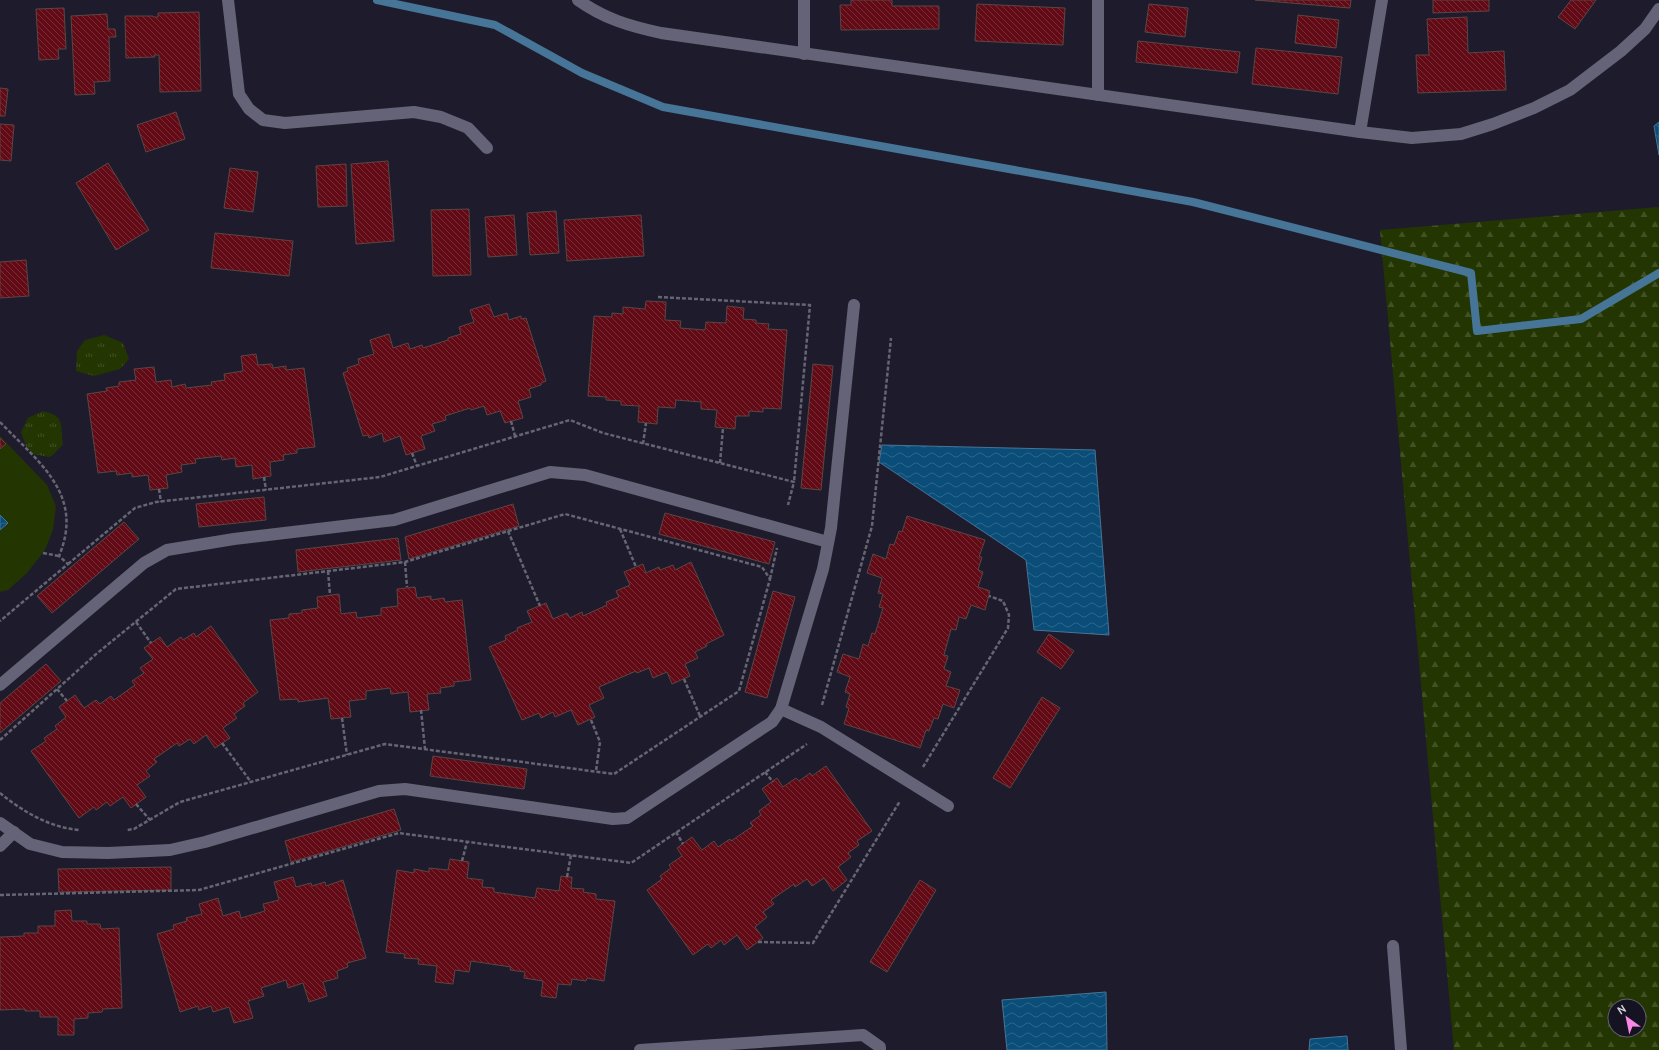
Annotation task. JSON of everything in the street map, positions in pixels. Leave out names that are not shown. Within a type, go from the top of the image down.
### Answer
[{"type":"street","points":[[228,0],[239,94],[249,109],[263,120],[285,122],[414,112],[441,117],[468,128],[487,148]]},
{"type":"street","points":[[578,0],[594,11],[627,26],[661,33],[1360,132],[1412,138],[1461,134],[1493,124],[1534,108],[1570,90],[1621,51],[1645,29],[1659,9]]},
{"type":"street","points":[[804,0],[804,54]]},
{"type":"street","points":[[1098,0],[1098,95]]},
{"type":"street","points":[[1360,132],[1382,0]]},
{"type":"street","points":[[0,823],[30,844],[62,852],[108,853],[170,850],[205,842],[379,791],[405,789],[613,820],[628,818],[772,722],[781,709],[823,569],[828,542],[854,305]]},
{"type":"street","points":[[0,685],[144,562],[167,550],[234,539],[394,520],[550,472],[586,475],[828,542]]},
{"type":"street","points":[[781,709],[821,727],[948,806]]},
{"type":"street","points":[[0,846],[14,832]]},
{"type":"street","points":[[1393,946],[1401,1050]]},
{"type":"street","points":[[640,1050],[863,1035],[880,1047],[880,1050]]},
{"type":"path","points":[[658,297],[810,305],[794,482],[788,505]]},
{"type":"path","points":[[822,705],[872,526],[891,338]]},
{"type":"path","points":[[0,621],[135,508],[161,502],[380,478],[570,420],[603,433],[794,482]]},
{"type":"path","points":[[511,421],[515,436]]},
{"type":"path","points":[[0,422],[51,476],[60,490],[66,509],[66,529],[64,543],[59,556]]},
{"type":"path","points":[[643,444],[646,423]]},
{"type":"path","points":[[720,463],[723,428]]},
{"type":"path","points":[[412,453],[417,466]]},
{"type":"path","points":[[264,477],[266,490]]},
{"type":"path","points":[[159,489],[161,502]]},
{"type":"path","points":[[0,740],[57,689],[176,589],[405,562],[565,514],[762,567],[770,579]]},
{"type":"path","points":[[620,528],[636,567]]},
{"type":"path","points":[[508,531],[540,606]]},
{"type":"path","points":[[122,830],[134,829],[180,802],[385,744],[614,774],[739,691],[770,579],[778,544]]},
{"type":"path","points":[[43,553],[59,556],[68,564]]},
{"type":"path","points":[[405,562],[407,587]]},
{"type":"path","points":[[328,571],[330,595]]},
{"type":"path","points":[[922,768],[1008,628],[1010,615],[1003,601],[989,596]]},
{"type":"path","points":[[136,622],[151,643]]},
{"type":"path","points":[[684,679],[700,716]]},
{"type":"path","points":[[57,689],[67,701]]},
{"type":"path","points":[[421,710],[426,749]]},
{"type":"path","points":[[342,718],[346,755]]},
{"type":"path","points":[[591,720],[600,742],[596,771]]},
{"type":"path","points":[[222,743],[252,782]]},
{"type":"path","points":[[0,895],[199,890],[399,833],[631,863],[807,744],[813,748]]},
{"type":"path","points":[[765,772],[773,782]]},
{"type":"path","points":[[0,793],[16,806],[43,821],[73,830],[88,830]]},
{"type":"path","points":[[758,942],[813,943],[901,801],[894,797]]},
{"type":"path","points":[[136,804],[150,820]]},
{"type":"path","points":[[676,832],[683,844]]},
{"type":"path","points":[[462,861],[467,842]]},
{"type":"path","points":[[567,877],[571,855]]},
{"type":"green space","points":[[1659,207],[1659,1050],[1454,1050],[1380,230]]},
{"type":"green space","points":[[104,335],[123,343],[129,359],[120,369],[94,376],[76,371],[77,351],[85,340]]},
{"type":"green space","points":[[43,411],[55,415],[61,426],[63,444],[53,455],[49,457],[33,454],[26,446],[21,432],[28,418]]},
{"type":"green space","points":[[0,436],[47,485],[56,506],[53,530],[45,550],[27,573],[8,590],[0,592]]},
{"type":"water","points":[[1659,122],[1659,155],[1654,126]]},
{"type":"water","points":[[882,445],[1095,450],[1109,635],[1034,630],[1026,560],[879,462]]},
{"type":"water","points":[[0,515],[8,523],[0,530]]},
{"type":"water","points":[[1106,992],[1107,1050],[1007,1050],[1002,1000]]},
{"type":"water","points":[[1347,1036],[1348,1050],[1309,1050],[1310,1039]]},
{"type":"building","points":[[851,0],[892,0],[892,6],[939,6],[939,29],[841,30],[840,5],[851,5]]},
{"type":"building","points":[[1255,0],[1351,0],[1350,8]]},
{"type":"building","points":[[1433,0],[1489,0],[1489,11],[1433,13]]},
{"type":"building","points":[[1571,0],[1596,0],[1575,29],[1558,17]]},
{"type":"building","points":[[977,4],[1065,8],[1063,45],[975,41]]},
{"type":"building","points":[[1149,4],[1188,8],[1185,37],[1145,32]]},
{"type":"building","points":[[64,8],[66,49],[58,49],[59,59],[39,60],[36,9]]},
{"type":"building","points":[[199,12],[201,91],[160,92],[159,55],[154,55],[155,57],[126,58],[125,16],[158,17],[158,13]]},
{"type":"building","points":[[107,14],[108,29],[115,29],[116,37],[109,37],[110,81],[94,82],[95,94],[75,95],[71,16]]},
{"type":"building","points":[[1298,15],[1339,20],[1336,48],[1295,43]]},
{"type":"building","points":[[1467,17],[1468,53],[1504,51],[1506,90],[1418,93],[1416,55],[1429,55],[1427,19]]},
{"type":"building","points":[[1138,41],[1240,52],[1237,73],[1136,62]]},
{"type":"building","points":[[1256,48],[1342,57],[1338,94],[1252,84]]},
{"type":"building","points":[[0,88],[8,89],[5,116],[0,116]]},
{"type":"building","points":[[176,112],[185,139],[146,152],[137,125]]},
{"type":"building","points":[[0,124],[14,125],[11,161],[0,160]]},
{"type":"building","points":[[388,161],[394,241],[356,244],[351,164]]},
{"type":"building","points":[[108,163],[149,230],[116,250],[76,183]]},
{"type":"building","points":[[346,164],[347,206],[318,207],[316,166]]},
{"type":"building","points":[[230,168],[258,172],[253,212],[224,208]]},
{"type":"building","points":[[469,209],[471,275],[433,276],[431,210]]},
{"type":"building","points":[[556,211],[559,253],[530,255],[527,213]]},
{"type":"building","points":[[514,215],[517,255],[488,257],[485,217]]},
{"type":"building","points":[[641,215],[644,256],[567,261],[564,220]]},
{"type":"building","points":[[215,233],[293,241],[289,276],[211,268]]},
{"type":"building","points":[[26,260],[29,296],[0,298],[0,262]]},
{"type":"building","points":[[646,301],[666,302],[665,320],[681,321],[680,328],[705,330],[706,322],[726,323],[727,306],[744,308],[743,319],[756,320],[756,323],[769,324],[768,329],[787,330],[781,409],[763,408],[763,412],[749,411],[749,416],[736,416],[735,429],[715,427],[717,410],[701,409],[701,402],[676,400],[675,408],[658,407],[657,424],[638,422],[639,406],[621,405],[621,401],[606,400],[606,397],[588,396],[594,316],[612,317],[612,313],[623,314],[623,307],[645,309]]},
{"type":"building","points":[[489,304],[494,317],[507,313],[509,320],[521,316],[521,319],[526,318],[546,381],[541,383],[541,385],[529,389],[531,397],[518,401],[523,418],[505,423],[500,411],[487,415],[484,406],[471,410],[470,408],[445,416],[446,420],[432,424],[435,431],[421,436],[425,449],[406,455],[400,436],[384,442],[382,433],[369,438],[368,435],[363,436],[343,373],[348,371],[347,368],[359,364],[358,359],[374,354],[370,340],[389,334],[393,348],[408,343],[410,349],[422,345],[423,348],[461,334],[459,327],[474,322],[470,310]]},
{"type":"building","points":[[256,354],[258,365],[272,364],[273,368],[286,366],[286,370],[304,368],[315,447],[297,449],[297,453],[283,455],[284,460],[270,462],[271,476],[253,479],[252,465],[236,467],[235,458],[222,460],[221,456],[195,459],[196,463],[181,465],[182,472],[166,475],[168,488],[150,490],[148,475],[132,477],[132,473],[117,475],[116,471],[98,473],[87,394],[107,391],[106,388],[119,386],[119,382],[136,380],[134,369],[154,367],[156,382],[171,380],[172,387],[185,384],[186,388],[212,385],[211,382],[225,380],[224,374],[243,371],[241,356]]},
{"type":"building","points":[[813,364],[833,366],[821,490],[801,488]]},
{"type":"building","points":[[0,438],[6,444],[0,449]]},
{"type":"building","points":[[264,497],[266,520],[199,527],[196,504]]},
{"type":"building","points":[[513,504],[519,526],[409,559],[405,537]]},
{"type":"building","points":[[665,513],[775,542],[769,564],[659,534]]},
{"type":"building","points":[[907,516],[985,540],[979,557],[982,557],[978,570],[983,572],[978,587],[990,591],[985,610],[971,605],[966,619],[959,617],[956,630],[951,629],[944,655],[948,656],[944,669],[951,672],[946,686],[960,690],[954,708],[943,704],[938,719],[934,718],[929,731],[926,730],[920,748],[844,724],[849,708],[846,707],[850,694],[845,692],[850,677],[837,672],[843,654],[859,659],[863,644],[868,646],[872,633],[875,634],[883,608],[879,607],[883,594],[878,593],[882,578],[867,573],[873,554],[886,559],[890,544],[894,545],[899,531],[902,532]]},
{"type":"building","points":[[124,522],[139,539],[52,613],[37,596]]},
{"type":"building","points":[[398,538],[401,560],[298,572],[296,550]]},
{"type":"building","points":[[691,562],[724,635],[706,644],[707,646],[695,652],[698,658],[685,664],[690,676],[672,684],[667,672],[653,678],[649,668],[637,673],[636,671],[599,687],[604,698],[589,705],[595,717],[578,725],[571,710],[555,717],[553,712],[541,718],[539,713],[522,720],[489,647],[506,640],[505,636],[518,630],[517,628],[532,622],[527,611],[546,603],[553,619],[567,613],[570,618],[582,612],[583,616],[607,605],[606,602],[619,597],[616,591],[630,585],[624,572],[643,564],[646,573],[659,567],[660,570],[673,565],[675,570]]},
{"type":"building","points":[[415,587],[417,598],[431,596],[431,600],[444,598],[445,602],[462,600],[471,680],[454,682],[454,686],[440,688],[441,693],[427,694],[429,710],[410,712],[408,692],[391,694],[390,688],[366,691],[366,699],[349,701],[351,717],[331,719],[328,698],[298,702],[298,699],[280,700],[270,620],[289,618],[289,614],[302,613],[302,610],[318,608],[317,597],[339,594],[341,614],[356,612],[357,618],[381,615],[381,608],[398,606],[397,589]]},
{"type":"building","points":[[773,591],[795,597],[767,698],[745,692]]},
{"type":"building","points":[[211,626],[258,692],[243,703],[245,706],[234,714],[237,718],[223,728],[230,738],[215,748],[206,735],[194,744],[190,739],[179,746],[177,743],[154,759],[157,762],[146,771],[150,776],[137,785],[146,797],[131,808],[123,797],[110,806],[107,802],[96,810],[94,807],[79,818],[31,751],[46,741],[44,738],[57,729],[55,726],[66,717],[59,707],[75,695],[84,708],[96,700],[100,704],[111,696],[114,700],[135,685],[132,681],[144,673],[140,668],[153,659],[144,648],[160,637],[167,647],[181,637],[183,640],[194,633],[196,637]]},
{"type":"building","points":[[1049,634],[1074,651],[1061,669],[1037,652]]},
{"type":"building","points":[[46,664],[61,681],[0,733],[0,703]]},
{"type":"building","points":[[1042,697],[1060,708],[1010,788],[993,778]]},
{"type":"building","points":[[433,756],[527,769],[524,789],[430,776]]},
{"type":"building","points":[[826,766],[872,831],[857,841],[859,845],[848,853],[851,857],[838,867],[847,880],[833,891],[824,878],[812,886],[807,879],[795,887],[794,884],[771,900],[774,904],[763,912],[767,917],[755,927],[763,938],[747,950],[737,935],[724,945],[721,940],[711,948],[708,944],[693,955],[647,890],[662,879],[660,876],[671,868],[669,865],[682,856],[677,848],[692,837],[702,850],[714,841],[718,847],[730,839],[731,841],[753,826],[750,823],[761,815],[759,811],[771,802],[762,789],[777,778],[783,787],[796,778],[799,781],[810,773],[812,776]]},
{"type":"building","points":[[394,809],[401,830],[291,862],[285,841]]},
{"type":"building","points":[[450,859],[469,862],[467,878],[483,880],[482,887],[494,888],[494,892],[535,898],[537,888],[559,891],[561,876],[572,877],[571,888],[584,889],[583,892],[596,894],[596,899],[615,901],[604,981],[587,978],[586,981],[572,979],[571,985],[558,984],[556,998],[541,996],[543,981],[524,978],[525,972],[510,970],[511,967],[471,961],[469,972],[455,970],[453,984],[435,982],[437,966],[418,964],[419,959],[404,958],[405,954],[386,952],[397,870],[414,873],[414,869],[429,872],[429,868],[448,870]]},
{"type":"building","points":[[171,867],[171,890],[59,892],[58,869]]},
{"type":"building","points":[[293,877],[296,887],[311,883],[312,886],[325,882],[326,886],[343,880],[366,958],[347,963],[348,967],[337,971],[338,978],[323,982],[327,996],[309,1002],[303,983],[288,988],[286,980],[261,988],[264,996],[248,1001],[253,1018],[234,1023],[229,1007],[213,1012],[211,1006],[199,1010],[198,1006],[180,1012],[157,934],[174,929],[173,925],[187,921],[186,918],[202,914],[199,904],[218,898],[223,916],[239,911],[241,918],[265,911],[263,904],[279,900],[274,882]]},
{"type":"building","points":[[920,880],[936,890],[887,972],[870,962]]},
{"type":"building","points":[[71,910],[72,921],[87,921],[87,924],[100,924],[101,929],[119,928],[122,1008],[103,1009],[102,1012],[88,1013],[88,1018],[74,1019],[74,1035],[58,1035],[58,1017],[40,1017],[40,1011],[25,1011],[25,1009],[0,1010],[0,937],[24,936],[24,933],[38,933],[38,926],[55,926],[55,911]]},
{"type":"waterway","points":[[377,0],[495,25],[582,73],[663,107],[1193,202],[1471,273],[1477,331],[1581,319],[1659,273]]}]
